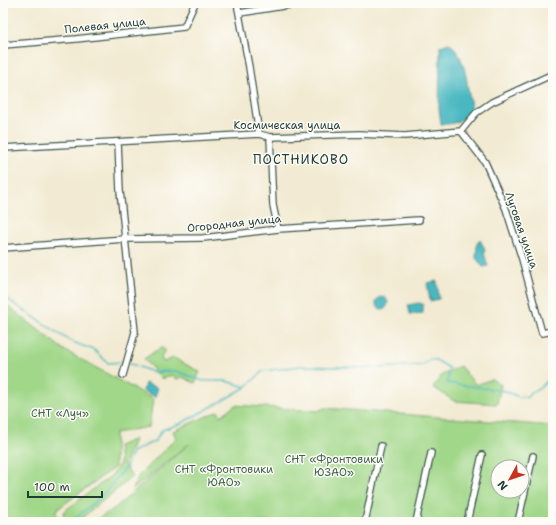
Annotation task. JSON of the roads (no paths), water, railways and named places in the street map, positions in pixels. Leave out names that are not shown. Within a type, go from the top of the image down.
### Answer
[{"type":"street","name":"Полевая улица","points":[[3,45],[76,39],[184,27],[194,3]]},
{"type":"street","points":[[237,3],[250,67],[258,134]]},
{"type":"street","points":[[240,13],[302,3]]},
{"type":"street","points":[[461,131],[476,113],[492,102],[553,74]]},
{"type":"street","name":"Космическая улица","points":[[3,148],[258,134],[270,137],[359,134],[405,136],[461,131]]},
{"type":"street","name":"Луговая улица","points":[[461,131],[485,162],[506,209],[524,266],[542,333],[553,331]]},
{"type":"street","points":[[270,137],[273,205],[278,229]]},
{"type":"street","points":[[118,142],[120,191],[135,332],[123,375]]},
{"type":"street","name":"Огородная улица","points":[[3,248],[125,239],[203,238],[278,229],[419,220]]},
{"type":"street","points":[[365,522],[381,446]]},
{"type":"street","points":[[416,522],[431,454]]},
{"type":"street","points":[[467,522],[482,455]]},
{"type":"street","points":[[518,522],[533,456]]},
{"type":"water","points":[[449,43],[460,56],[463,64],[472,109],[455,123],[441,124],[439,109],[440,46]]},
{"type":"water","points":[[480,240],[485,249],[484,253],[488,266],[483,267],[476,258],[477,243]]},
{"type":"water","points":[[437,281],[439,299],[430,301],[427,283]]},
{"type":"water","points":[[384,297],[387,298],[387,308],[380,309],[377,308],[376,301],[377,298]]},
{"type":"water","points":[[419,303],[423,304],[423,313],[410,314],[408,305]]},
{"type":"water","points":[[145,383],[158,388],[155,397],[143,391]]},
{"type":"waterway","points":[[3,294],[10,301],[70,341],[94,350],[108,363],[124,362]]},
{"type":"waterway","points":[[71,522],[102,496],[126,467],[132,452],[155,441],[162,430],[180,424],[246,387],[263,371],[301,366],[378,368],[423,365],[430,359],[436,360],[449,368],[447,383],[505,391],[519,397],[523,396],[526,398],[540,388],[553,375]]},
{"type":"waterway","points":[[128,363],[153,372],[176,371],[203,381],[226,381],[246,387]]},
{"type":"district","name":"ПОСТНИКОВО","points":[[301,159]]},
{"type":"park label","name":"СНТ «Луч»","points":[[60,413]]},
{"type":"park label","name":"СНТ «Фронтовики ЮЗАО»","points":[[334,465]]},
{"type":"park label","name":"СНТ «Фронтовики ЮАО»","points":[[224,475]]}]
